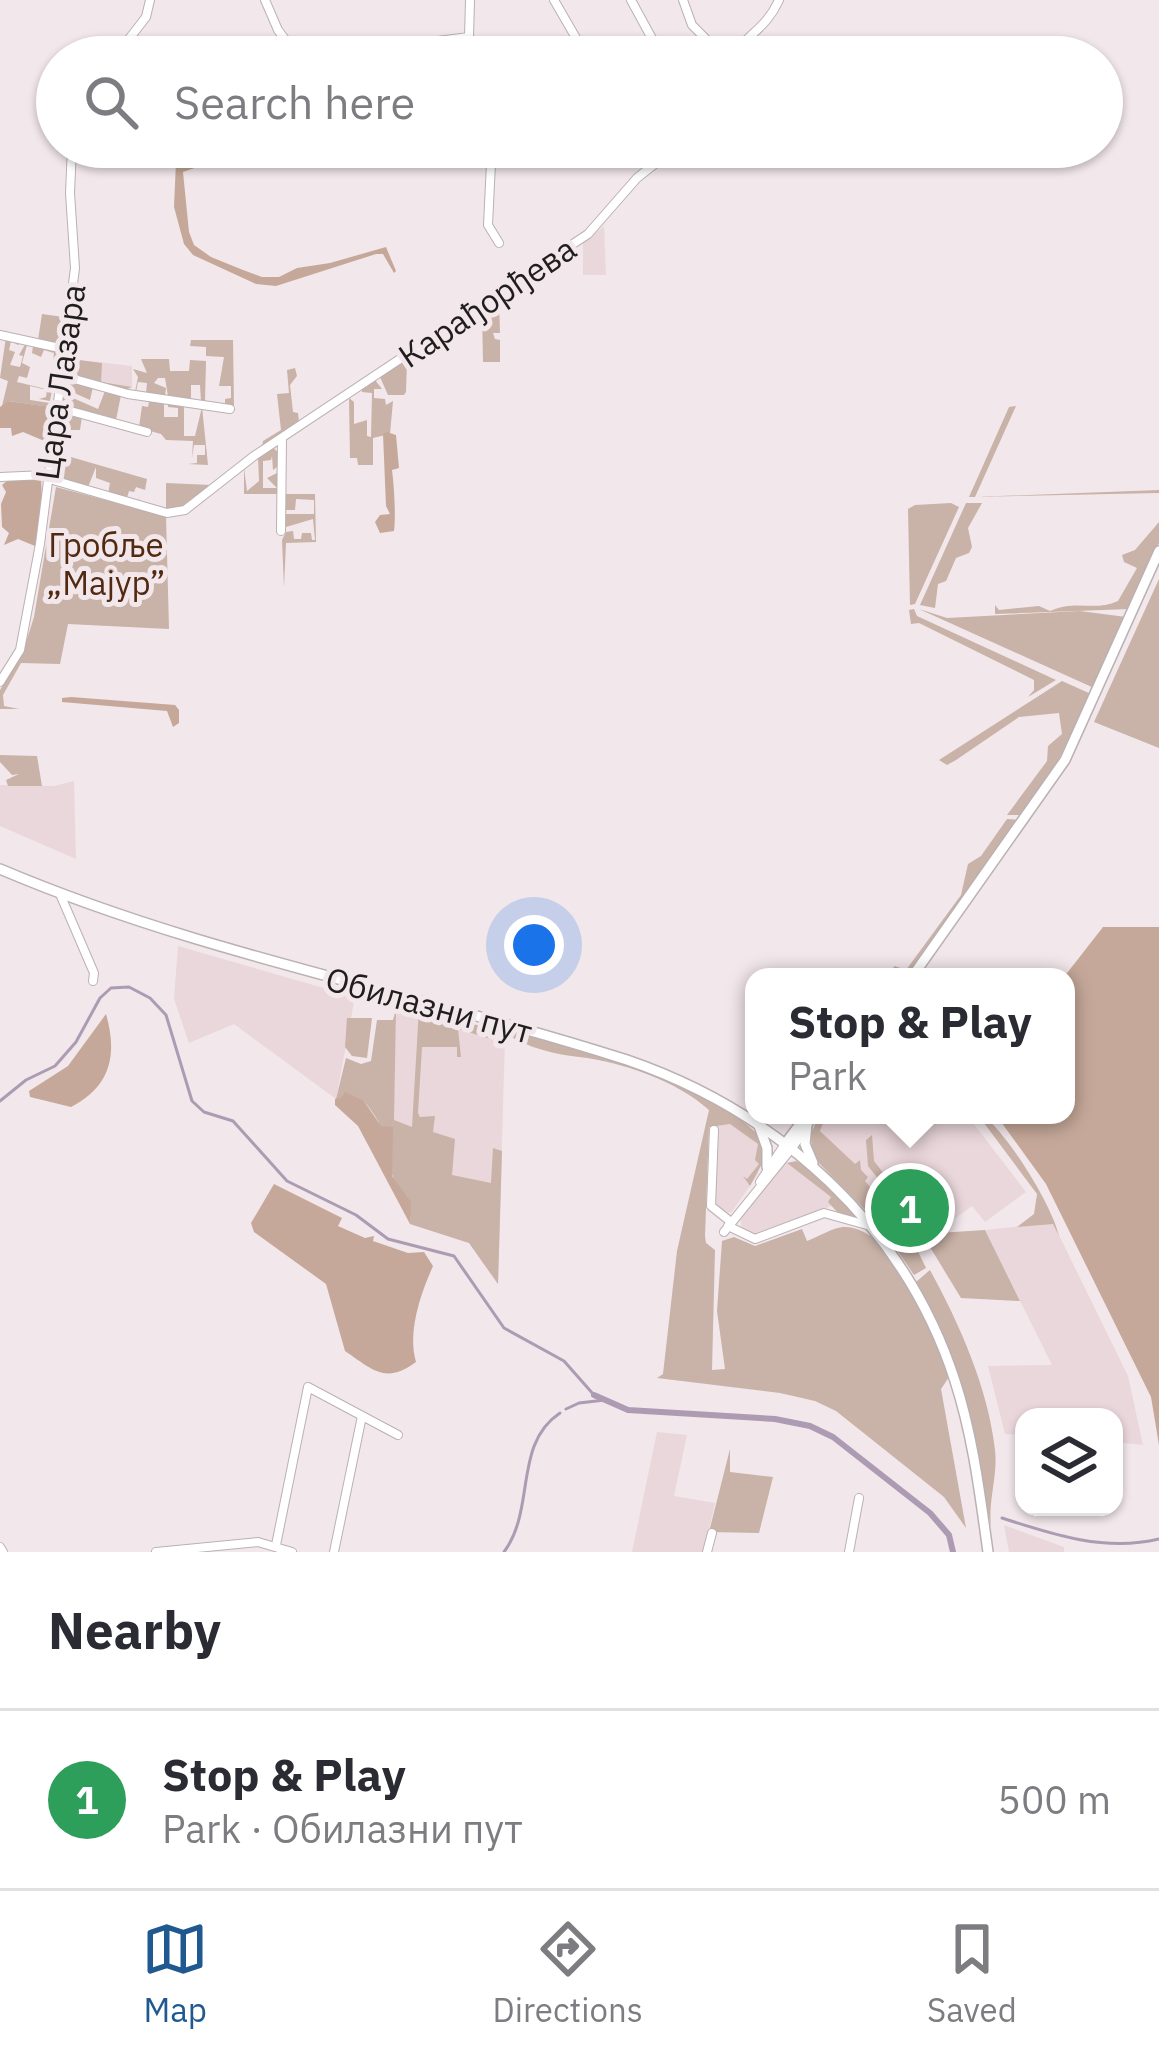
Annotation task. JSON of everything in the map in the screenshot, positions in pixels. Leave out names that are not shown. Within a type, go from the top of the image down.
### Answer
[{"type":"main road","points":[[918,968],[1065,760],[1159,551]]},
{"type":"main road","name":"Обилазни пут","points":[[0,869],[220,948],[637,1064],[693,1086],[745,1116]]},
{"type":"main road","points":[[757,1124],[766,1142],[767,1167]]},
{"type":"main road","name":"Обилазни пут","points":[[759,1124],[823,1177],[873,1227],[923,1303],[949,1363],[972,1449],[988,1552]]},
{"type":"main road","points":[[788,1146],[804,1124]]},
{"type":"main road","points":[[808,1124],[806,1150],[823,1177]]},
{"type":"street","points":[[132,36],[146,17],[150,0]]},
{"type":"street","points":[[265,0],[282,36]]},
{"type":"street","points":[[469,36],[470,0]]},
{"type":"street","points":[[554,0],[575,36]]},
{"type":"street","points":[[631,0],[651,36]]},
{"type":"street","points":[[683,0],[692,25],[704,36]]},
{"type":"street","points":[[751,36],[769,23],[779,0]]},
{"type":"street","name":"Цара Лазара","points":[[0,682],[23,637],[40,544],[76,259],[71,168]]},
{"type":"street","points":[[491,168],[488,225],[500,243]]},
{"type":"street","name":"Карађорђева","points":[[46,477],[54,484],[177,513],[281,437],[588,234],[650,168]]},
{"type":"street","points":[[0,335],[64,350]]},
{"type":"street","points":[[60,375],[128,394],[230,409]]},
{"type":"street","points":[[56,406],[147,432]]},
{"type":"street","points":[[281,437],[281,531]]},
{"type":"street","points":[[0,477],[46,477]]},
{"type":"street","points":[[60,894],[94,982]]},
{"type":"street","points":[[713,1130],[711,1206],[728,1227],[755,1239],[824,1213],[873,1227]]},
{"type":"street","points":[[760,1183],[767,1167],[788,1146]]},
{"type":"street","points":[[728,1227],[788,1146]]},
{"type":"street","points":[[276,1544],[308,1387],[398,1435]]},
{"type":"street","points":[[334,1552],[362,1416]]},
{"type":"street","points":[[849,1552],[859,1498]]},
{"type":"street","points":[[707,1552],[712,1533]]},
{"type":"street","points":[[157,1552],[242,1543],[276,1544],[292,1552]]},
{"type":"shaded area","points":[[176,168],[194,168],[183,172],[189,232],[194,245],[211,257],[262,277],[279,277],[297,268],[386,247],[396,271],[383,254],[376,254],[276,286],[256,284],[193,255],[184,244],[174,207]]},
{"type":"shaded area","points":[[604,226],[606,275],[583,275],[583,243]]},
{"type":"shaded area","points":[[71,359],[132,366],[132,387],[69,374]]},
{"type":"shaded area","points":[[8,401],[51,407],[51,436],[42,440],[23,432],[12,436],[11,428],[0,428],[0,407]]},
{"type":"shaded area","points":[[383,434],[396,435],[399,468],[392,470],[394,531],[380,533],[375,522],[380,515],[390,514]]},
{"type":"shaded area","points":[[41,478],[35,546],[18,539],[4,545],[9,533],[2,527],[1,504],[6,492],[2,485],[8,480]]},
{"type":"shaded area","points":[[71,697],[175,705],[179,723],[173,727],[167,711],[62,702]]},
{"type":"shaded area","points":[[74,781],[76,859],[0,826],[0,785],[54,786]]},
{"type":"shaded area","points":[[1103,927],[1159,927],[1159,1445],[1151,1397],[1046,1184],[1003,1124],[1075,1124],[1075,968],[1071,968]]},
{"type":"shaded area","points":[[178,946],[355,997],[336,1099],[234,1024],[189,1043],[174,999]]},
{"type":"shaded area","points":[[396,1009],[505,1037],[498,1284],[469,1243],[410,1224],[411,1202],[392,1176]]},
{"type":"shaded area","points":[[106,1014],[110,1057],[95,1090],[71,1107],[30,1097],[29,1091],[68,1066]]},
{"type":"shaded area","points":[[345,1092],[364,1101],[381,1126],[393,1127],[392,1176],[411,1202],[410,1224],[358,1126],[335,1105],[335,1099]]},
{"type":"shaded area","points":[[717,1114],[761,1146],[758,1174],[731,1213],[714,1207]]},
{"type":"shaded area","points":[[822,1124],[974,1124],[1026,1192],[985,1222],[972,1206],[940,1229],[918,1210],[909,1217],[919,1230],[911,1237],[820,1130]]},
{"type":"shaded area","points":[[785,1161],[839,1203],[754,1235],[742,1228],[740,1218]]},
{"type":"shaded area","points":[[274,1184],[342,1218],[338,1226],[365,1238],[374,1236],[373,1241],[408,1253],[424,1252],[433,1266],[414,1326],[416,1362],[396,1373],[379,1372],[345,1351],[326,1284],[254,1232],[251,1223]]},
{"type":"shaded area","points":[[1053,1223],[1128,1376],[1143,1445],[1123,1443],[1123,1408],[1015,1408],[1015,1435],[1005,1434],[988,1366],[1052,1365],[985,1230]]},
{"type":"shaded area","points":[[657,1432],[687,1435],[674,1496],[715,1503],[704,1552],[632,1552]]},
{"type":"shaded area","points":[[1004,1525],[1064,1547],[1064,1552],[1009,1552]]},
{"type":"green space","points":[[499,300],[500,333],[493,333],[500,340],[500,362],[483,362],[482,313],[407,362],[406,392],[388,395],[380,377]]},
{"type":"green space","points":[[42,314],[63,317],[58,345],[38,340]]},
{"type":"green space","points":[[6,337],[22,342],[11,341],[9,350],[15,352],[10,365],[20,367],[23,356],[19,355],[26,343],[58,351],[56,363],[54,353],[44,350],[41,357],[27,345],[22,363],[30,367],[27,378],[19,376],[17,382],[50,390],[55,374],[50,401],[39,399],[46,397],[47,390],[30,386],[30,400],[50,403],[49,407],[9,401],[2,406],[8,381],[0,378]]},
{"type":"green space","points":[[191,340],[233,340],[234,407],[225,405],[225,399],[231,398],[231,386],[219,386],[224,357],[206,356],[206,347],[190,346]]},
{"type":"green space","points":[[71,359],[102,363],[101,382],[132,387],[124,390],[69,374]]},
{"type":"green space","points":[[141,359],[169,359],[170,371],[189,371],[190,360],[206,361],[205,402],[200,385],[191,385],[191,400],[168,396],[165,378],[154,383],[166,388],[165,396],[146,393],[147,383],[138,382],[135,392],[138,377],[133,369],[147,373]]},
{"type":"green space","points":[[295,368],[297,376],[290,385],[299,422],[262,447],[263,441],[281,430],[277,394],[289,393],[287,370]]},
{"type":"green space","points":[[65,378],[121,395],[116,420],[139,427],[142,406],[148,407],[149,402],[143,398],[164,401],[164,417],[178,417],[178,408],[168,407],[168,402],[184,404],[184,436],[195,436],[202,407],[208,465],[188,464],[197,463],[197,455],[205,455],[205,445],[194,445],[192,458],[193,441],[166,440],[161,434],[62,407],[61,396],[66,395],[98,409],[105,391],[93,387],[90,400],[63,388]]},
{"type":"green space","points":[[375,380],[382,389],[374,389],[374,398],[385,399],[386,405],[393,401],[390,434],[373,438],[373,465],[358,465],[357,458],[350,458],[349,398],[354,402],[354,424],[367,420],[367,436],[371,437],[372,393],[362,389]]},
{"type":"green space","points":[[1016,406],[975,497],[969,497],[1009,407]]},
{"type":"green space","points":[[59,411],[82,416],[80,430],[61,430],[57,453],[147,479],[145,490],[129,491],[127,498],[138,501],[141,494],[138,502],[108,494],[110,483],[96,478],[96,467],[88,487],[53,478],[50,463]]},
{"type":"green space","points":[[272,447],[278,452],[277,467],[273,470],[272,456],[263,461],[263,488],[277,488],[267,478],[277,473],[279,494],[244,494],[244,468],[247,491],[259,481],[258,457]]},
{"type":"green space","points":[[166,483],[211,485],[178,509],[166,510]]},
{"type":"green space","name":"Гробље „Мајур”","points":[[56,487],[166,516],[169,629],[68,624],[60,664],[21,663],[3,695],[4,706],[19,709],[0,709],[0,690],[22,655],[34,617]]},
{"type":"green space","points":[[1159,490],[1159,493],[982,497]]},
{"type":"green space","points":[[286,494],[315,494],[316,542],[286,543],[284,587],[282,540],[286,532],[293,531],[294,539],[311,533],[315,540],[313,519],[286,527],[286,514],[314,514],[314,500],[296,499],[295,510],[286,510]]},
{"type":"green space","points":[[951,503],[959,507],[915,604],[910,605],[908,509]]},
{"type":"green space","points":[[966,503],[982,503],[968,528],[972,547],[956,558],[946,581],[938,584],[935,608],[920,605]]},
{"type":"green space","points":[[1159,522],[1159,543],[1129,609],[995,614],[995,605],[999,610],[1039,606],[1050,611],[1118,601],[1137,568],[1124,562],[1122,555],[1135,550]]},
{"type":"green space","points":[[1159,579],[1159,748],[1094,722]]},
{"type":"green space","points":[[914,609],[917,616],[1056,680],[1028,697],[1034,680],[919,623],[911,624],[909,610]]},
{"type":"green space","points":[[919,609],[947,618],[1080,611],[1126,617],[1094,688]]},
{"type":"green space","points":[[1062,681],[1091,694],[1053,771],[1023,815],[1007,815],[1047,761],[1048,746],[1062,734],[1059,713],[1019,717],[947,765],[939,760]]},
{"type":"green space","points":[[0,755],[37,756],[42,786],[8,786],[6,780],[19,774],[12,775],[0,762]]},
{"type":"green space","points":[[1007,819],[1021,820],[907,968],[961,895],[968,864],[981,856]]},
{"type":"green space","points":[[398,1002],[413,1007],[412,1014],[396,1010],[394,1120],[412,1127],[419,1009],[495,1030],[491,1039],[458,1029],[461,1057],[457,1057],[457,1047],[422,1047],[418,1113],[435,1116],[433,1132],[455,1139],[452,1175],[491,1183],[493,1148],[502,1151],[498,1284],[469,1243],[410,1224],[409,1205],[394,1179],[377,1120],[364,1101],[336,1099],[346,1058],[361,1064],[371,1061],[377,1020],[393,1020]]},
{"type":"green space","points":[[347,1018],[372,1018],[367,1058],[352,1056],[345,1047]]},
{"type":"green space","points":[[508,1035],[578,1048],[646,1070],[711,1099],[760,1137],[763,1162],[750,1186],[743,1176],[747,1179],[759,1164],[755,1160],[758,1144],[730,1124],[709,1127],[705,1236],[715,1250],[712,1370],[725,1369],[717,1311],[722,1241],[734,1237],[755,1246],[802,1229],[807,1241],[843,1227],[862,1231],[879,1244],[910,1286],[949,1377],[941,1389],[966,1528],[944,1497],[836,1411],[780,1393],[657,1378],[663,1374],[677,1251],[709,1110],[648,1074],[542,1050]]},
{"type":"green space","points":[[815,1124],[823,1124],[820,1131],[855,1164],[860,1160],[868,1177],[865,1181],[911,1237],[926,1268],[914,1275],[879,1224],[812,1156]]},
{"type":"green space","points":[[985,1124],[992,1124],[1005,1138],[1028,1172],[1059,1236],[1053,1224],[1017,1227],[1034,1214],[1037,1194]]},
{"type":"green space","points":[[872,1135],[874,1161],[901,1196],[895,1200],[868,1166],[866,1140]]},
{"type":"green space","points":[[796,1161],[863,1220],[840,1215],[828,1202],[831,1197],[787,1163]]},
{"type":"green space","points":[[985,1230],[1020,1301],[961,1298],[922,1234]]},
{"type":"green space","points":[[930,1270],[962,1335],[986,1403],[996,1459],[991,1526],[951,1356],[916,1282]]},
{"type":"green space","points":[[730,1449],[730,1472],[773,1477],[759,1533],[709,1532]]},
{"type":"waterway","points":[[0,1101],[26,1080],[55,1066],[111,988],[129,987],[150,998],[166,1015],[192,1101],[204,1112],[233,1121],[287,1181],[356,1215],[388,1239],[454,1256],[504,1328],[564,1361],[594,1395]]},
{"type":"waterway","points":[[594,1395],[628,1410],[775,1419],[810,1426],[833,1437],[930,1513],[949,1535],[953,1552]]},
{"type":"waterway","points":[[566,1409],[605,1400]]},
{"type":"waterway","points":[[504,1552],[520,1516],[536,1442],[560,1413]]},
{"type":"waterway","points":[[1002,1518],[1100,1543],[1159,1539]]},
{"type":"place","name":"Stop & Play","points":[[910,1208]]}]
